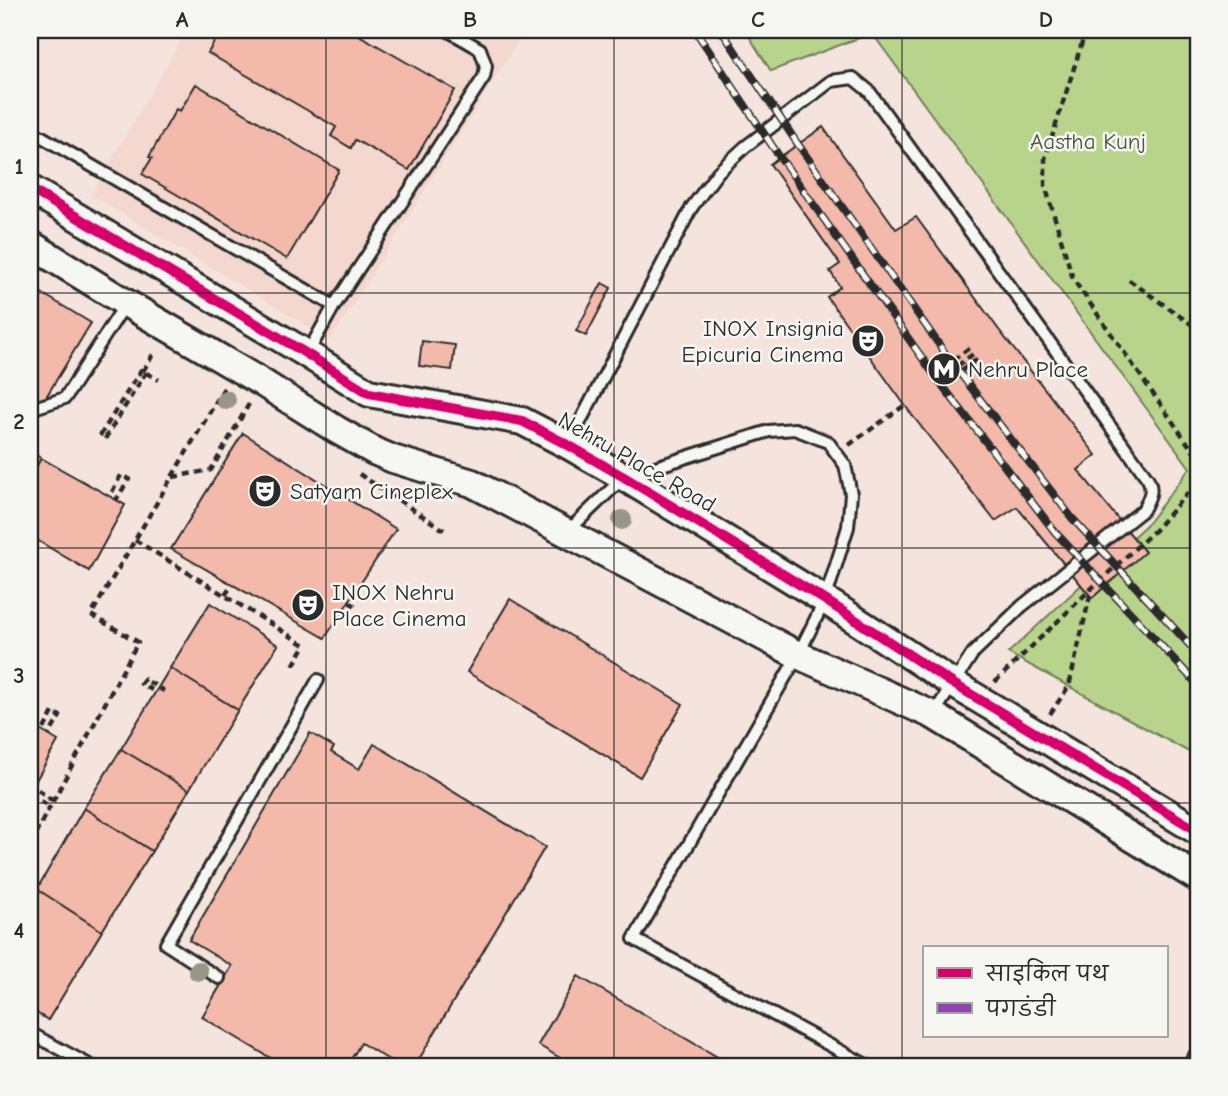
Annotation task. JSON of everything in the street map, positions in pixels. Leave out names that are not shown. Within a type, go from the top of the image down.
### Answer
[{"type":"street","name":"Nehru Place Road","points":[[30,189],[369,393],[522,421],[568,445],[625,477],[825,600],[952,683],[1198,831]]},
{"type":"street","points":[[30,244],[374,451],[472,483],[798,655],[933,715],[1198,878]]},
{"type":"lane","points":[[307,354],[334,306],[484,76],[486,66],[480,49],[447,30]]},
{"type":"lane","points":[[568,445],[692,207],[718,172],[745,147],[831,81],[853,78],[869,92],[1152,487],[1143,509],[1022,606],[973,653],[933,715]]},
{"type":"lane","points":[[30,131],[334,306]]},
{"type":"lane","points":[[30,405],[34,408],[65,398],[126,303]]},
{"type":"lane","points":[[566,533],[625,477],[769,431],[795,429],[828,442],[845,465],[851,494],[848,527],[825,600],[798,655],[634,939],[868,1066]]},
{"type":"lane","points":[[219,978],[166,944],[318,680]]},
{"type":"lane","points":[[30,1033],[91,1066]]},
{"type":"lane","points":[[1188,1066],[1198,1051]]},
{"type":"path","points":[[1086,30],[1045,159],[1045,185],[1073,279],[1198,458]]},
{"type":"path","points":[[1129,280],[1198,329]]},
{"type":"path","points":[[944,367],[969,348]]},
{"type":"path","points":[[144,372],[154,353]]},
{"type":"path","points":[[950,375],[975,356]]},
{"type":"path","points":[[103,437],[141,370],[159,380]]},
{"type":"path","points":[[30,844],[138,642],[91,615],[223,391]]},
{"type":"path","points":[[173,477],[211,470],[250,403]]},
{"type":"path","points":[[836,454],[905,405]]},
{"type":"path","points":[[112,492],[121,475],[128,479],[116,500]]},
{"type":"path","points":[[979,699],[1154,531],[1198,481]]},
{"type":"path","points":[[135,540],[305,645],[293,666]]},
{"type":"path","points":[[225,595],[233,584]]},
{"type":"path","points":[[1036,734],[1069,686],[1093,587]]},
{"type":"path","points":[[349,602],[357,607]]},
{"type":"path","points":[[152,690],[141,684],[144,679],[164,691]]},
{"type":"path","points":[[44,729],[53,712],[60,716],[49,735]]},
{"type":"path","points":[[30,795],[47,806],[51,799],[35,788]]},
{"type":"path","points":[[30,814],[42,822]]},
{"type":"shaded area","points":[[187,30],[510,30],[521,37],[331,340],[91,195]]},
{"type":"green space","name":"Aastha Kunj","points":[[745,30],[1198,30],[1198,757],[1008,653],[1148,523],[1190,468],[872,33],[771,71]]},
{"type":"building","points":[[221,30],[350,30],[455,90],[409,170],[355,140],[351,148],[331,136],[336,127],[208,53]]},
{"type":"building","points":[[196,84],[339,170],[287,259],[142,174],[176,109],[180,111]]},
{"type":"building","name":"Nehru Place","points":[[823,127],[896,229],[916,217],[1096,455],[1078,470],[1145,552],[1092,598],[1017,507],[995,521],[912,415],[827,297],[840,287],[830,271],[840,264],[770,164]]},
{"type":"building","points":[[602,283],[611,288],[586,336],[576,331]]},
{"type":"building","points":[[30,286],[91,323],[43,402],[30,393]]},
{"type":"building","points":[[422,341],[455,345],[452,370],[419,366]]},
{"type":"building","points":[[243,433],[396,529],[325,638],[171,549]]},
{"type":"building","points":[[30,451],[41,458],[30,479]]},
{"type":"building","points":[[41,458],[125,505],[89,571],[30,536],[30,479]]},
{"type":"building","points":[[510,599],[683,704],[640,777],[467,672]]},
{"type":"building","points":[[210,603],[278,645],[238,710],[170,668]]},
{"type":"building","points":[[170,668],[238,710],[189,790],[121,749]]},
{"type":"building","points":[[30,724],[58,741],[30,791]]},
{"type":"building","points":[[310,733],[334,747],[331,752],[359,769],[374,744],[545,847],[415,1066],[399,1066],[361,1043],[347,1066],[284,1066],[202,1017],[232,966],[189,940]]},
{"type":"building","points":[[121,749],[189,790],[152,851],[84,808]]},
{"type":"building","points":[[84,808],[152,851],[102,931],[37,889]]},
{"type":"building","points":[[37,889],[102,931],[48,1020],[30,1009],[30,900]]},
{"type":"building","points":[[578,976],[733,1066],[574,1066],[538,1045]]},
{"type":"railway","points":[[695,30],[777,153],[935,376],[1055,532],[1198,685]]},
{"type":"railway","points":[[721,30],[952,363],[1072,518],[1198,654]]},
{"type":"marked path","points":[[1188,30],[1198,35]]},
{"type":"cycle path","points":[[30,189],[369,393],[522,421],[568,445],[825,600],[952,683],[1198,831]]},
{"type":"place","name":"INOX Insignia Epicuria Cinema","points":[[868,341]]},
{"type":"place","name":"Nehru Place","points":[[944,369]]},
{"type":"place","name":"Satyam Cineplex","points":[[265,491]]},
{"type":"place","name":"INOX Nehru Place Cinema","points":[[308,605]]}]
